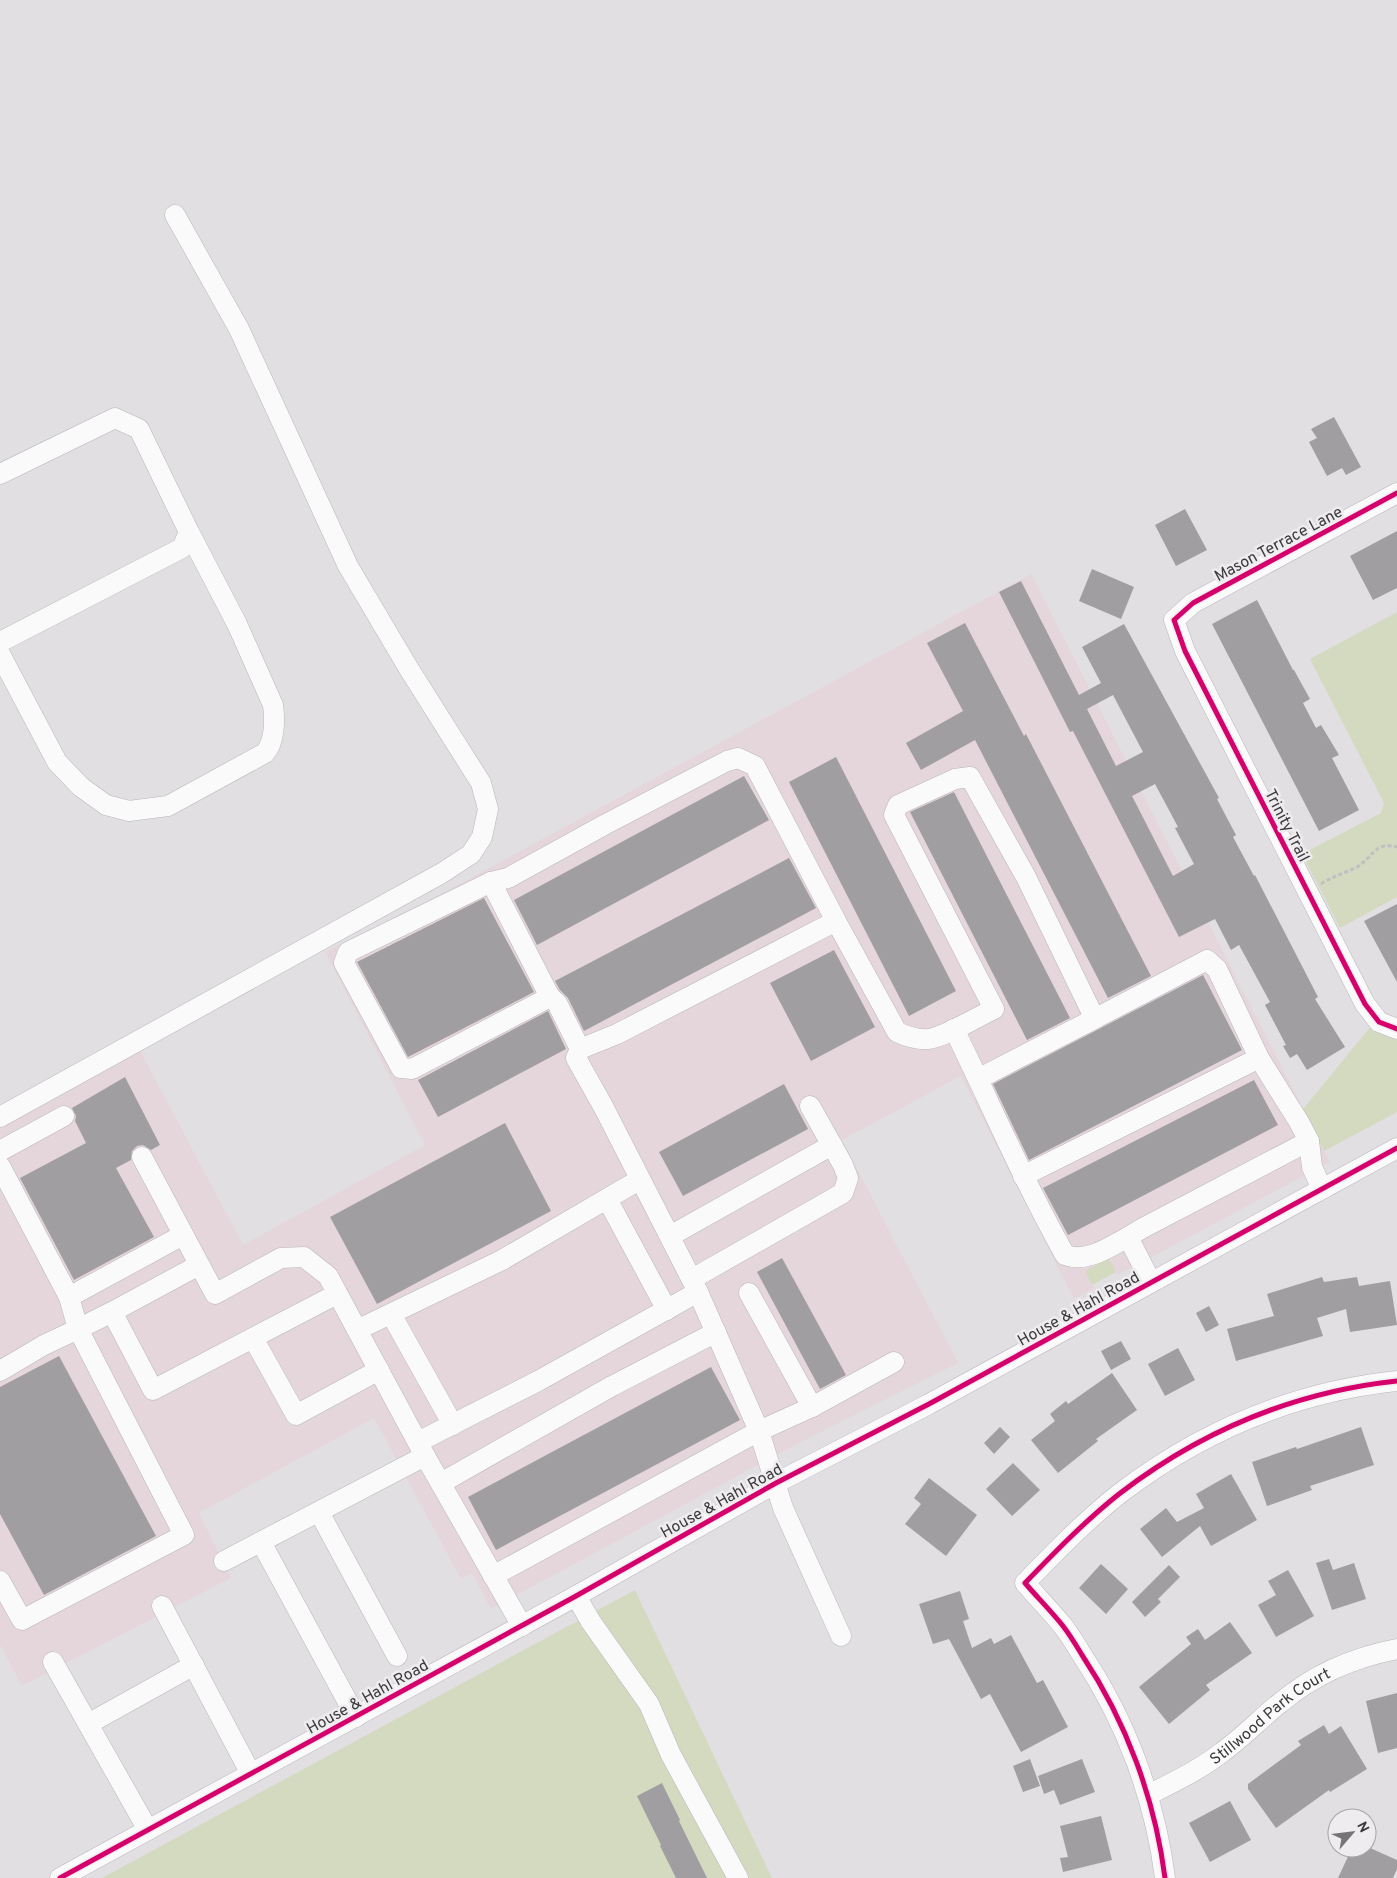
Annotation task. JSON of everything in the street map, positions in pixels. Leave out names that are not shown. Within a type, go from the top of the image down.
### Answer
[{"type":"street","points":[[0,1117],[442,873],[471,854],[482,837],[488,809],[481,783],[409,669],[348,566],[239,329],[175,214]]},
{"type":"street","points":[[0,474],[115,418],[139,428],[189,532],[237,624],[273,705],[274,715],[270,747],[265,753],[168,806],[129,811],[106,805],[81,787],[57,762],[0,654]]},
{"type":"street","name":"Mason Terrace Lane","points":[[1174,620],[1193,603],[1397,493]]},
{"type":"street","points":[[0,642],[182,548],[189,532]]},
{"type":"street","name":"Trinity Trail","points":[[1174,620],[1185,651],[1365,1004],[1379,1022],[1395,1029]]},
{"type":"street","points":[[550,997],[412,1069],[401,1068],[344,963],[348,952],[491,882],[508,878],[658,796],[727,760],[738,758],[755,766],[836,922],[897,1032],[910,1037],[928,1039],[954,1029],[994,1009],[894,815],[898,806],[955,779],[970,777],[1026,877],[1096,1018]]},
{"type":"street","points":[[491,882],[550,997],[557,1003],[580,1049]]},
{"type":"street","points":[[836,922],[617,1034],[580,1049],[576,1058],[604,1108],[695,1286],[759,1431],[783,1508],[841,1636]]},
{"type":"street","points":[[978,1079],[1207,960],[1217,970],[1259,1058],[1309,1141],[1312,1167],[1322,1189]]},
{"type":"street","points":[[954,1029],[1023,1176],[1065,1255],[1075,1259],[1096,1254],[1309,1141]]},
{"type":"street","points":[[1023,1176],[1259,1058]]},
{"type":"street","points":[[224,1561],[319,1512],[422,1449],[453,1425],[667,1310],[695,1286],[843,1193],[848,1178],[810,1106]]},
{"type":"street","points":[[0,1151],[64,1116]]},
{"type":"street","points":[[670,1236],[832,1145]]},
{"type":"street","name":"House & Hahl Road","points":[[60,1878],[522,1626],[776,1483],[929,1404],[1397,1148]]},
{"type":"street","points":[[142,1157],[215,1294],[281,1258],[304,1257],[328,1276],[422,1449],[522,1626]]},
{"type":"street","points":[[0,1166],[69,1297],[78,1329],[184,1535],[22,1620],[0,1580]]},
{"type":"street","points":[[357,1330],[502,1260],[640,1180]]},
{"type":"street","points":[[607,1199],[667,1310]]},
{"type":"street","points":[[69,1297],[183,1235]]},
{"type":"street","points":[[1128,1237],[1151,1282]]},
{"type":"street","points":[[0,1371],[44,1345],[112,1312],[199,1265]]},
{"type":"street","points":[[748,1293],[812,1407]]},
{"type":"street","points":[[112,1312],[153,1390],[337,1294]]},
{"type":"street","points":[[390,1314],[453,1425]]},
{"type":"street","points":[[441,1483],[612,1386],[716,1332]]},
{"type":"street","points":[[253,1338],[296,1415],[379,1370]]},
{"type":"street","points":[[493,1576],[759,1431],[812,1407],[894,1362]]},
{"type":"street","points":[[1165,1878],[1162,1849],[1148,1795],[1126,1736],[1098,1679],[1064,1627],[1025,1583],[1072,1535],[1118,1495],[1160,1465],[1207,1437],[1256,1415],[1310,1396],[1359,1385],[1397,1380]]},
{"type":"street","points":[[319,1512],[398,1656]]},
{"type":"street","points":[[262,1542],[356,1717]]},
{"type":"street","points":[[576,1596],[591,1622],[649,1704],[671,1755],[738,1878]]},
{"type":"street","points":[[162,1606],[251,1774]]},
{"type":"street","name":"Stillwood Park Court","points":[[1148,1795],[1192,1773],[1222,1752],[1281,1702],[1313,1680],[1347,1663],[1380,1652],[1397,1649]]},
{"type":"street","points":[[53,1662],[148,1830]]},
{"type":"street","points":[[88,1724],[194,1665]]},
{"type":"path","points":[[1308,892],[1335,875],[1360,865],[1373,851],[1380,847],[1397,847]]},
{"type":"shaded area","points":[[1031,574],[1330,1162],[1118,1275],[1109,1259],[1085,1271],[1094,1288],[1074,1299],[961,1076],[842,1140],[958,1363],[799,1443],[491,1609],[472,1573],[461,1579],[374,1418],[199,1513],[231,1578],[22,1686],[0,1645],[0,1126],[140,1051],[243,1245],[425,1145],[325,952],[408,912]]},
{"type":"green space","points":[[1397,612],[1397,897],[1340,928],[1302,854],[1381,813],[1384,803],[1310,659]]},
{"type":"green space","points":[[1372,1025],[1397,1038],[1397,1112],[1324,1151],[1303,1109]]},
{"type":"green space","points":[[1109,1258],[1116,1272],[1092,1285],[1085,1271]]},
{"type":"green space","points":[[635,1590],[772,1878],[102,1878]]},
{"type":"building","points":[[1334,417],[1361,467],[1346,475],[1342,468],[1327,476],[1309,442],[1317,438],[1311,429]]},
{"type":"building","points":[[1185,509],[1207,550],[1176,566],[1155,525]]},
{"type":"building","points":[[1397,531],[1397,588],[1373,600],[1350,556]]},
{"type":"building","points":[[1092,569],[1134,587],[1121,619],[1079,601]]},
{"type":"building","points":[[1021,581],[1079,695],[1101,683],[1082,647],[1124,624],[1219,798],[1217,799],[1236,835],[1233,837],[1255,875],[1318,997],[1315,999],[1345,1047],[1307,1070],[1297,1054],[1290,1058],[1283,1046],[1286,1045],[1265,1005],[1270,1002],[1239,945],[1231,950],[1215,919],[1179,937],[1073,731],[1070,732],[999,592]],"holes":[[[1113,695],[1143,752],[1116,766],[1087,709]],[[1155,784],[1178,827],[1175,828],[1194,864],[1173,876],[1132,796]]]},
{"type":"building","points":[[1257,600],[1310,699],[1303,703],[1316,728],[1321,725],[1339,755],[1332,758],[1359,810],[1319,831],[1212,624]]},
{"type":"building","points":[[965,623],[1024,736],[1026,734],[1151,976],[1108,998],[975,740],[921,770],[906,743],[963,711],[927,643]]},
{"type":"building","points":[[836,757],[956,991],[909,1016],[789,782]]},
{"type":"building","points":[[744,776],[769,820],[537,945],[514,900]]},
{"type":"building","points":[[954,792],[1070,1018],[1027,1040],[910,812]]},
{"type":"building","points":[[789,858],[816,908],[584,1031],[568,998],[555,981]]},
{"type":"building","points":[[484,898],[534,992],[408,1057],[357,962]]},
{"type":"building","points":[[1397,904],[1397,982],[1364,921]]},
{"type":"building","points":[[834,950],[875,1027],[811,1061],[770,983]]},
{"type":"building","points":[[1203,975],[1242,1050],[1029,1160],[993,1084]]},
{"type":"building","points":[[548,1011],[566,1049],[438,1117],[418,1080]]},
{"type":"building","points":[[125,1077],[160,1145],[151,1150],[143,1145],[137,1146],[132,1151],[131,1160],[116,1168],[154,1237],[74,1280],[20,1178],[86,1143],[75,1121],[76,1116],[72,1108]]},
{"type":"building","points":[[1254,1080],[1278,1125],[1068,1235],[1043,1188]]},
{"type":"building","points":[[784,1084],[808,1129],[683,1196],[659,1152]]},
{"type":"building","points":[[505,1123],[551,1211],[377,1304],[330,1217]]},
{"type":"building","points":[[782,1258],[846,1375],[820,1389],[757,1272]]},
{"type":"building","points":[[1322,1277],[1324,1282],[1357,1277],[1359,1286],[1390,1281],[1397,1325],[1350,1332],[1346,1309],[1317,1318],[1323,1336],[1236,1361],[1227,1329],[1274,1316],[1267,1294]]},
{"type":"building","points":[[1209,1306],[1219,1325],[1206,1332],[1196,1313]]},
{"type":"building","points":[[1121,1341],[1131,1359],[1111,1370],[1101,1351]]},
{"type":"building","points":[[1178,1348],[1195,1380],[1165,1396],[1148,1364]]},
{"type":"building","points":[[59,1356],[156,1536],[44,1595],[0,1514],[0,1387]]},
{"type":"building","points":[[711,1367],[740,1420],[496,1550],[468,1497]]},
{"type":"building","points":[[1112,1373],[1137,1410],[1096,1439],[1098,1441],[1058,1473],[1031,1440],[1055,1421],[1050,1414],[1066,1401],[1068,1404]]},
{"type":"building","points":[[1000,1427],[1010,1437],[994,1454],[984,1443]]},
{"type":"building","points":[[1361,1427],[1374,1465],[1310,1486],[1312,1490],[1267,1506],[1252,1462]]},
{"type":"building","points":[[1013,1463],[1040,1490],[1012,1516],[986,1489]]},
{"type":"building","points":[[1231,1474],[1257,1520],[1211,1546],[1200,1526],[1162,1557],[1140,1529],[1166,1508],[1177,1522],[1204,1508],[1196,1494]]},
{"type":"building","points":[[929,1478],[977,1515],[946,1556],[905,1524],[921,1504],[914,1498]]},
{"type":"building","points":[[1329,1559],[1333,1570],[1354,1563],[1366,1599],[1332,1610],[1316,1563]]},
{"type":"building","points":[[1101,1564],[1128,1589],[1106,1614],[1079,1588]]},
{"type":"building","points":[[1169,1565],[1180,1577],[1158,1599],[1161,1602],[1145,1617],[1132,1602]]},
{"type":"building","points":[[1288,1570],[1314,1616],[1276,1637],[1258,1605],[1276,1595],[1268,1581]]},
{"type":"building","points":[[960,1591],[969,1619],[963,1621],[972,1648],[991,1638],[994,1644],[1011,1635],[1037,1683],[1043,1680],[1068,1727],[1021,1752],[990,1694],[981,1699],[949,1639],[933,1644],[919,1604]]},
{"type":"building","points":[[1230,1622],[1252,1653],[1206,1685],[1210,1690],[1169,1724],[1139,1687],[1191,1644],[1186,1637],[1198,1629],[1205,1640]]},
{"type":"building","points":[[1397,1693],[1397,1748],[1378,1753],[1366,1701]]},
{"type":"building","points":[[1324,1725],[1329,1734],[1341,1726],[1367,1769],[1330,1792],[1329,1790],[1276,1828],[1248,1789],[1248,1784],[1301,1745],[1298,1741]]},
{"type":"building","points":[[1030,1759],[1040,1786],[1023,1792],[1013,1766]]},
{"type":"building","points":[[1082,1759],[1095,1792],[1060,1805],[1054,1790],[1044,1794],[1038,1776]]},
{"type":"building","points":[[662,1783],[707,1878],[676,1878],[660,1846],[637,1796]]},
{"type":"building","points":[[1230,1801],[1251,1840],[1210,1862],[1189,1823]]},
{"type":"building","points":[[1101,1816],[1112,1860],[1063,1872],[1060,1858],[1068,1857],[1060,1826]]},
{"type":"building","points":[[1377,1851],[1397,1860],[1397,1869],[1393,1878],[1338,1878],[1347,1858],[1377,1858]]},
{"type":"cycle path","points":[[1397,493],[1193,603],[1174,620],[1185,651],[1365,1004],[1379,1022],[1397,1029]]},
{"type":"cycle path","points":[[60,1878],[576,1596],[776,1483],[929,1404],[1397,1148]]},
{"type":"cycle path","points":[[1165,1878],[1154,1819],[1146,1790],[1125,1734],[1098,1680],[1068,1633],[1025,1583],[1070,1537],[1106,1504],[1150,1472],[1216,1433],[1285,1405],[1322,1394],[1359,1386],[1397,1381]]}]
